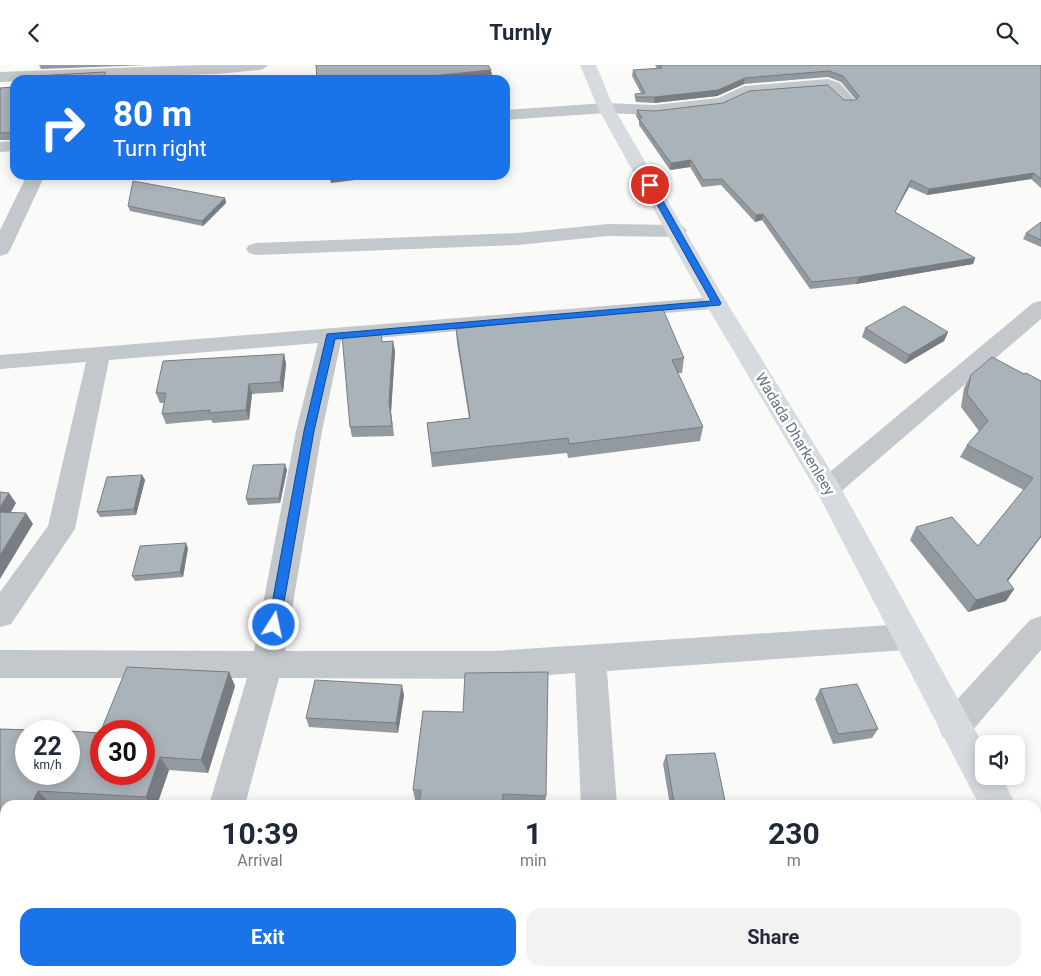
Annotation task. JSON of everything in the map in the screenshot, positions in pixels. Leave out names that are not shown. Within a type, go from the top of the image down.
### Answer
[{"type":"main road","name":"Wadada Dharkenleey","points":[[588,65],[606,108],[716,303],[828,488],[906,637],[995,800]]},
{"type":"street","points":[[113,75],[260,65]]},
{"type":"street","points":[[510,115],[606,108],[654,111],[722,102],[744,91],[828,84],[834,86],[848,101]]},
{"type":"street","points":[[0,250],[34,180]]},
{"type":"street","points":[[256,249],[518,239],[608,230],[677,231]]},
{"type":"street","points":[[0,362],[716,303]]},
{"type":"street","points":[[828,488],[1041,308]]},
{"type":"street","points":[[228,800],[267,663],[309,431],[331,336]]},
{"type":"street","points":[[0,615],[61,529],[99,354]]},
{"type":"street","points":[[955,726],[1041,629]]},
{"type":"street","points":[[0,664],[267,663],[492,665],[906,637]]},
{"type":"street","points":[[590,658],[599,800]]},
{"type":"building","points":[[316,65],[488,65],[491,70],[440,75],[317,75]]},
{"type":"building","points":[[660,65],[1041,65],[1041,179],[1034,173],[929,189],[911,180],[895,212],[975,258],[859,277],[812,282],[763,214],[756,215],[722,179],[703,180],[691,160],[671,163],[639,119],[642,118],[637,110],[655,111],[723,103],[749,91],[828,85],[844,100],[856,100],[859,96],[843,76],[829,71],[745,78],[718,90],[655,97],[636,97],[635,94],[645,93],[633,70],[662,68]]},
{"type":"building","points":[[105,72],[105,75],[52,75]]},
{"type":"building","points":[[10,87],[10,132],[0,133],[0,88]]},
{"type":"building","points":[[133,181],[225,198],[202,221],[128,206]]},
{"type":"building","points":[[1041,222],[1041,240],[1026,233]]},
{"type":"building","points":[[904,306],[948,332],[909,355],[865,328]]},
{"type":"building","points":[[662,307],[684,358],[672,360],[703,427],[569,444],[568,438],[431,453],[427,423],[470,418],[456,329]]},
{"type":"building","points":[[381,331],[382,342],[393,341],[389,402],[392,426],[350,427],[342,335]]},
{"type":"building","points":[[284,354],[280,382],[249,384],[246,410],[209,413],[210,410],[162,414],[166,393],[156,393],[163,361]]},
{"type":"building","points":[[992,357],[1041,381],[1041,536],[1007,580],[1014,589],[976,600],[916,527],[952,517],[978,546],[1033,478],[967,445],[988,421],[967,394],[971,375]]},
{"type":"building","points":[[285,464],[279,498],[246,499],[253,465]]},
{"type":"building","points":[[142,475],[134,509],[97,512],[107,477]]},
{"type":"building","points":[[0,492],[9,493],[0,507]]},
{"type":"building","points":[[0,512],[26,513],[0,555]]},
{"type":"building","points":[[186,543],[180,572],[132,576],[140,546]]},
{"type":"building","points":[[127,667],[229,672],[201,760],[160,757],[155,771],[155,720],[105,720]]},
{"type":"building","points":[[548,672],[546,796],[503,794],[502,800],[420,800],[421,790],[413,790],[423,711],[463,712],[465,673]]},
{"type":"building","points":[[315,680],[402,685],[396,723],[306,718]]},
{"type":"building","points":[[857,684],[878,729],[838,734],[820,689]]},
{"type":"building","points":[[0,729],[15,729],[15,785],[80,785],[80,732],[90,732],[90,785],[150,785],[146,797],[38,791],[34,800],[0,800]]},
{"type":"building","points":[[715,753],[725,800],[674,800],[666,755]]},
{"type":"route","points":[[274,625],[309,431],[331,336],[716,303],[650,185]]}]
